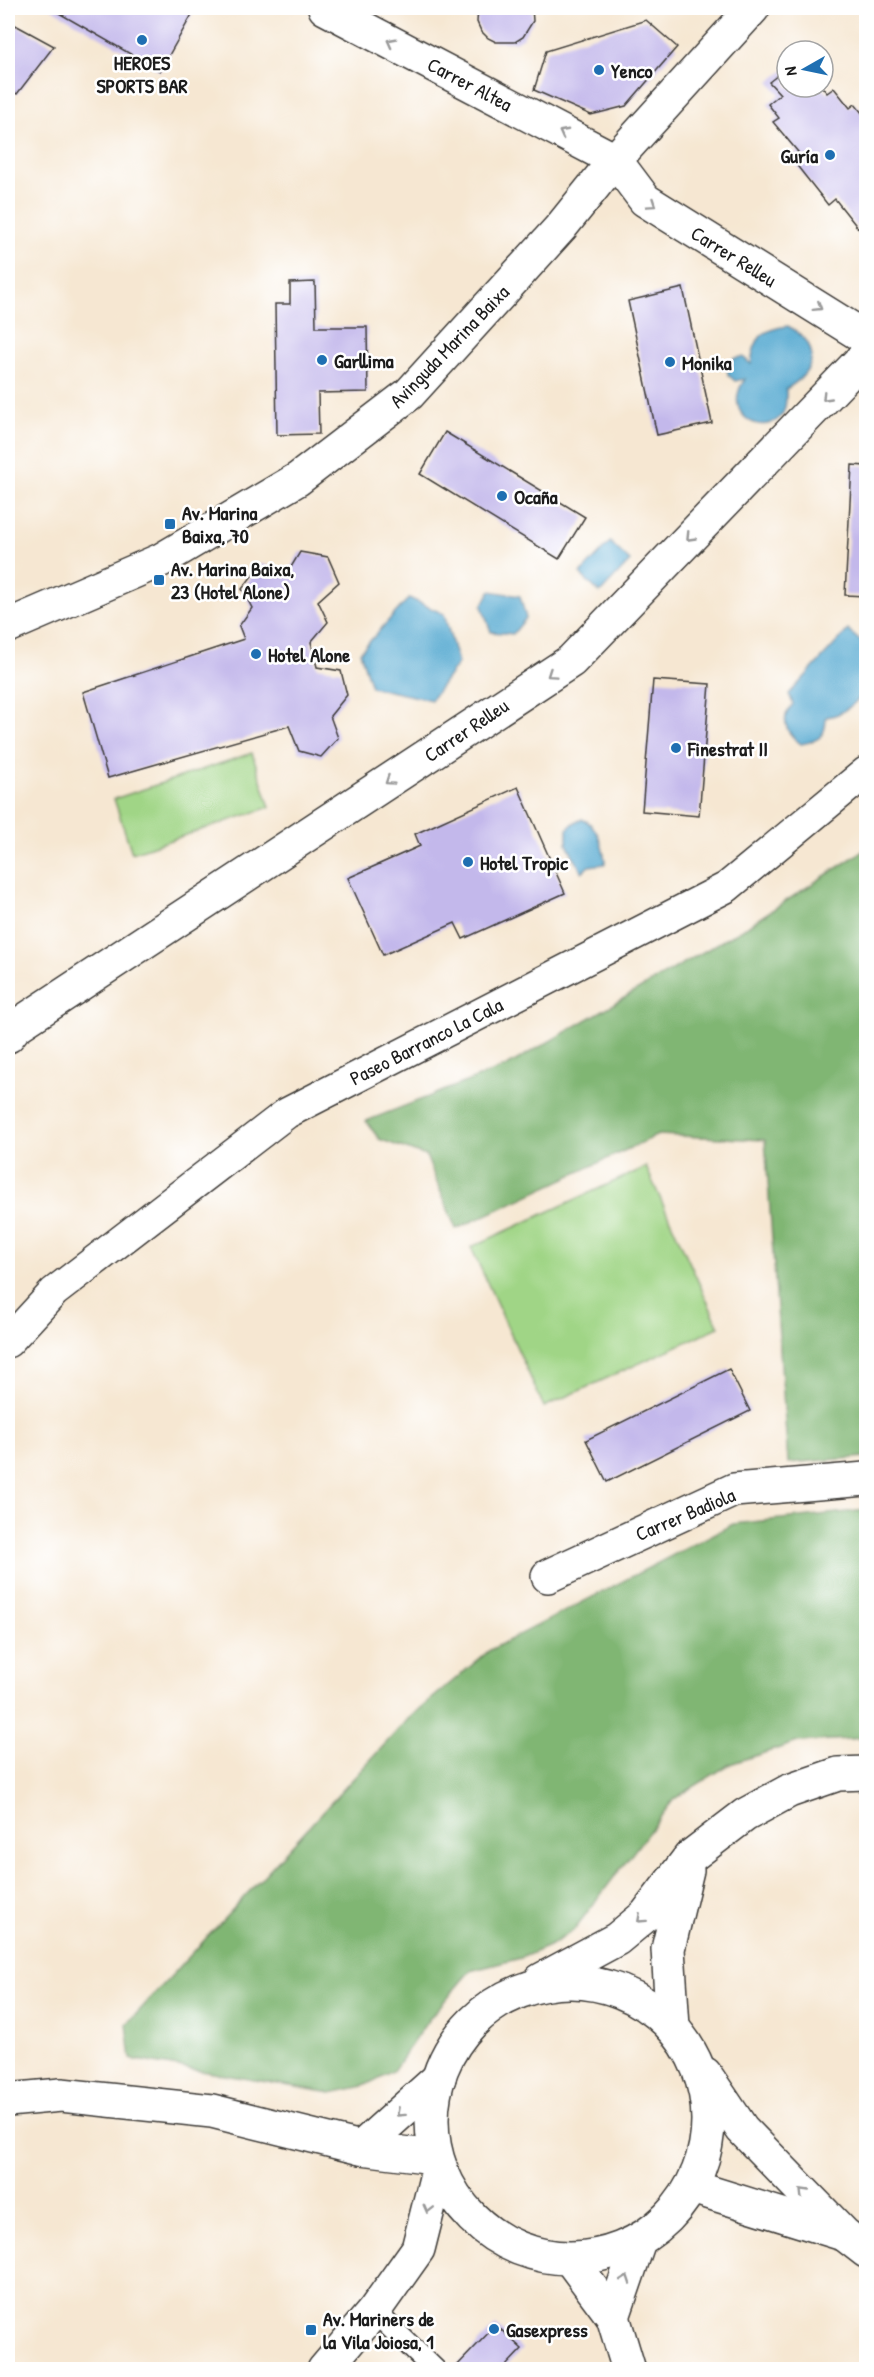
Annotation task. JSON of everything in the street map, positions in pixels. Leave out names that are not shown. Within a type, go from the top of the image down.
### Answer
[{"type":"street","name":"Carrer Altea","points":[[325,8],[615,160]]},
{"type":"street","name":"Avinguda Marina Baixa","points":[[8,626],[161,560],[308,472],[409,394],[561,227],[615,160],[753,8]]},
{"type":"street","name":"Carrer Relleu","points":[[615,160],[645,200],[867,338]]},
{"type":"street","name":"Carrer Relleu","points":[[8,1036],[15,1027],[571,661],[867,355]]},
{"type":"street","name":"Paseo Barranco La Cala","points":[[8,1342],[54,1292],[287,1113],[727,887],[867,772]]},
{"type":"street","name":"Carrer Badiola","points":[[548,1576],[734,1490],[867,1479]]},
{"type":"street","points":[[418,2249],[436,2163],[433,2099],[444,2062],[464,2029],[494,2003],[529,1987],[617,1939],[646,1915],[690,1857],[745,1815],[789,1791],[838,1774],[867,1773]]},
{"type":"street","points":[[673,2027],[669,1949],[690,1857]]},
{"type":"street","points":[[529,1987],[568,1981],[607,1986],[643,2002],[673,2027],[742,2129],[855,2243]]},
{"type":"street","points":[[8,2100],[61,2095],[212,2111],[361,2148],[436,2163],[470,2216],[478,2223],[506,2242],[536,2255],[570,2259],[603,2255],[639,2241],[669,2217],[692,2187],[706,2146],[707,2102],[695,2060]]},
{"type":"street","points":[[361,2148],[439,2078]]},
{"type":"street","points":[[692,2187],[855,2243]]},
{"type":"street","points":[[324,2370],[374,2311],[418,2249],[447,2231],[478,2223]]},
{"type":"street","points":[[613,2317],[639,2241]]},
{"type":"street","points":[[570,2259],[613,2317],[629,2370]]},
{"type":"lane","points":[[374,2311],[435,2370]]},
{"type":"green space","points":[[252,753],[270,807],[132,853],[114,799]]},
{"type":"green space","points":[[866,849],[866,1457],[788,1463],[765,1140],[658,1135],[456,1229],[426,1156],[379,1139],[366,1121],[507,1066],[746,927]]},
{"type":"green space","points":[[646,1167],[719,1327],[544,1407],[471,1247]]},
{"type":"green space","points":[[866,1510],[866,1738],[798,1742],[730,1764],[674,1799],[573,1931],[549,1946],[521,1958],[470,1971],[429,2019],[393,2071],[364,2086],[331,2093],[131,2059],[127,2024],[409,1718],[490,1650],[733,1524]]},
{"type":"water","points":[[788,326],[806,341],[811,358],[809,366],[796,382],[786,389],[786,404],[783,413],[776,421],[757,424],[748,420],[741,413],[738,404],[739,392],[745,379],[735,381],[728,375],[727,365],[734,358],[743,357],[751,364],[754,348],[761,336],[779,327]]},
{"type":"water","points":[[610,542],[630,561],[600,593],[580,574]]},
{"type":"water","points":[[490,591],[520,596],[526,618],[513,634],[491,632],[482,606]]},
{"type":"water","points":[[409,598],[444,614],[458,663],[431,700],[371,687],[360,652]]},
{"type":"water","points":[[848,630],[866,646],[868,666],[864,691],[850,707],[838,714],[826,717],[825,729],[821,736],[801,744],[791,735],[786,726],[786,715],[793,704],[789,694]]},
{"type":"water","points":[[582,819],[596,830],[605,864],[589,866],[582,872],[567,844],[567,829]]},
{"type":"building","name":"HEROES SPORTS BAR","points":[[50,8],[193,8],[195,9],[160,71]]},
{"type":"building","points":[[478,8],[532,8],[533,21],[523,37],[515,42],[496,42],[481,31],[477,22]]},
{"type":"building","name":"Yenco","points":[[646,20],[677,47],[626,106],[591,115],[534,90],[546,51]]},
{"type":"building","points":[[8,21],[54,46],[17,94],[8,88]]},
{"type":"building","name":"Guría","points":[[775,77],[775,89],[769,82]]},
{"type":"building","name":"Guría","points":[[835,89],[850,108],[855,104],[866,118],[866,238],[835,199],[828,205],[791,158],[798,152],[773,122],[779,118],[768,104],[775,98],[835,99]]},
{"type":"building","name":"Garllima","points":[[315,282],[316,327],[367,327],[368,392],[318,393],[319,434],[277,435],[275,304],[290,304],[290,283]]},
{"type":"building","name":"Monika","points":[[683,288],[712,423],[657,435],[628,301]]},
{"type":"building","name":"Ocaña","points":[[445,432],[585,517],[559,559],[420,474]]},
{"type":"building","points":[[852,465],[866,466],[866,596],[845,595]]},
{"type":"building","name":"Hotel Alone","points":[[300,552],[328,557],[339,582],[318,601],[328,622],[311,642],[317,667],[341,671],[347,695],[330,716],[338,738],[321,757],[299,751],[289,726],[108,778],[83,692],[244,639],[239,626],[252,608],[242,589],[261,564],[288,572]]},
{"type":"building","name":"Finestrat II","points":[[653,680],[710,684],[699,816],[642,811]]},
{"type":"building","name":"Hotel Tropic","points":[[518,787],[565,893],[463,939],[455,923],[383,955],[348,878],[420,846],[415,834]]},
{"type":"building","points":[[729,1369],[750,1411],[607,1482],[586,1440]]},
{"type":"building","points":[[496,2325],[522,2349],[503,2369],[453,2370]]},
{"type":"place","name":"HEROES SPORTS BAR","points":[[142,40]]},
{"type":"place","name":"Yenco","points":[[599,70]]},
{"type":"place","name":"Guría","points":[[830,155]]},
{"type":"place","name":"Garllima","points":[[322,360]]},
{"type":"place","name":"Monika","points":[[670,362]]},
{"type":"place","name":"Ocaña","points":[[502,496]]},
{"type":"place","name":"Av. Marina Baixa, 70","points":[[170,524]]},
{"type":"place","name":"Av. Marina Baixa, 23 (Hotel Alone)","points":[[159,580]]},
{"type":"place","name":"Hotel Alone","points":[[256,654]]},
{"type":"place","name":"Finestrat II","points":[[676,748]]},
{"type":"place","name":"Hotel Tropic","points":[[468,862]]},
{"type":"place","name":"Gasexpress","points":[[494,2329]]},
{"type":"place","name":"Av. Mariners de la Vila Joiosa, 1","points":[[311,2330]]}]
